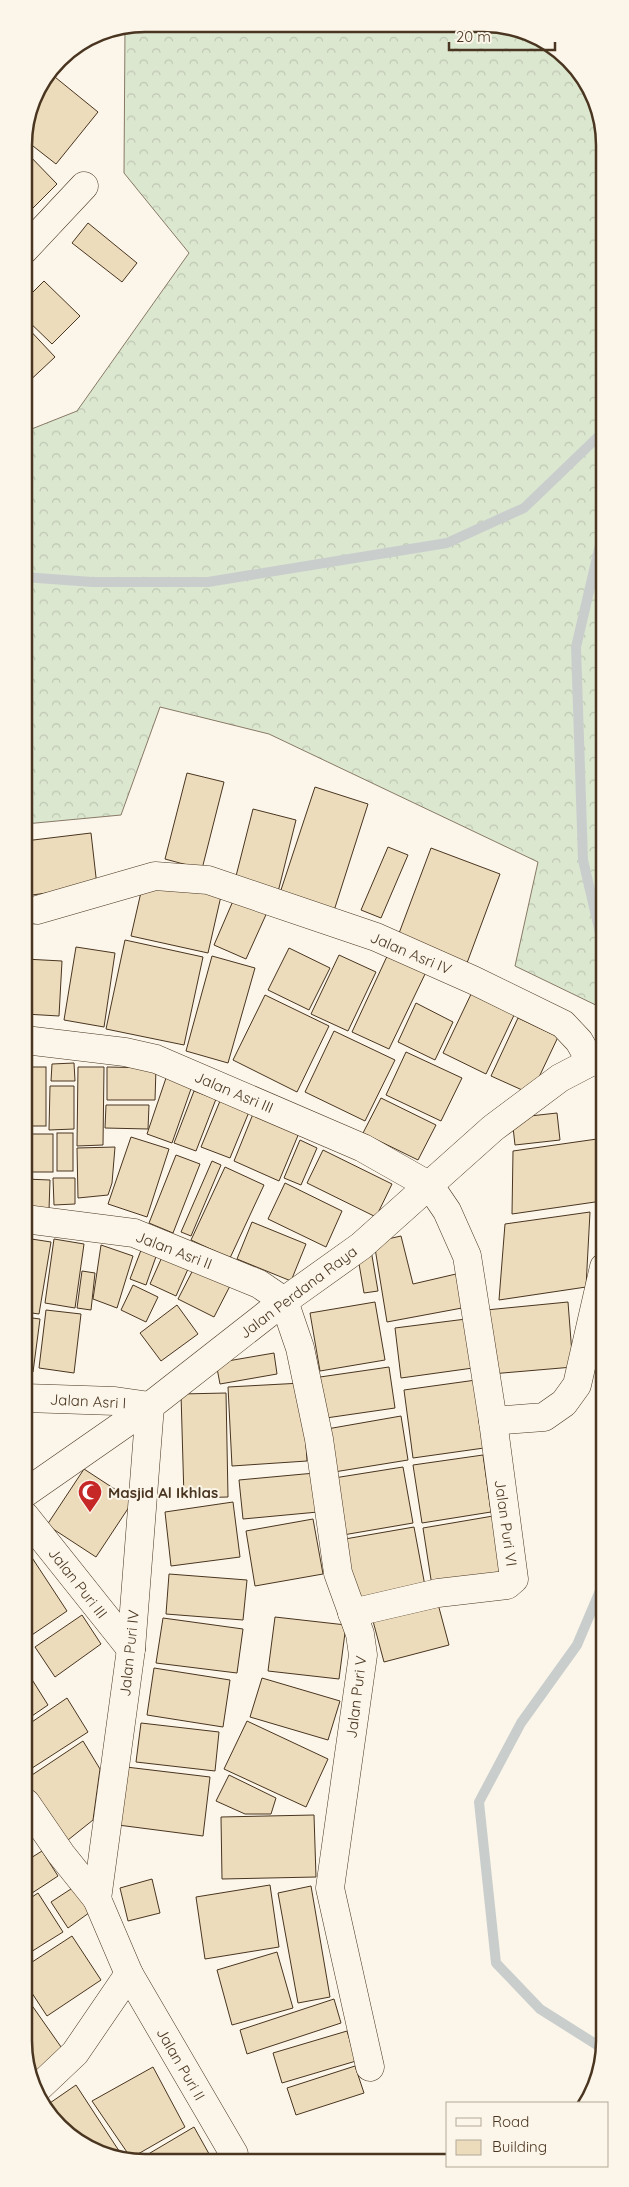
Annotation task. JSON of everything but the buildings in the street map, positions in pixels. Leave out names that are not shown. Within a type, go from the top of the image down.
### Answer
[{"type":"street","points":[[33,240],[84,186]]},
{"type":"street","name":"Jalan Asri IV","points":[[37,910],[149,877],[208,880],[376,937],[473,980],[563,1024],[596,1058]]},
{"type":"street","name":"Jalan Asri III","points":[[33,1041],[125,1052],[156,1059],[363,1148],[430,1186]]},
{"type":"street","name":"Jalan Perdana Raya","points":[[32,1488],[150,1406],[284,1301],[361,1246],[493,1128],[560,1078],[596,1060]]},
{"type":"street","name":"Jalan Puri VI","points":[[352,1613],[438,1593],[507,1585],[514,1579],[493,1421],[467,1256],[448,1211],[430,1186]]},
{"type":"street","name":"Jalan Asri II","points":[[32,1220],[134,1233],[259,1284],[284,1301]]},
{"type":"street","name":"Jalan Puri V","points":[[284,1301],[300,1348],[319,1439],[338,1573],[360,1634],[363,1655],[330,1888],[370,2067]]},
{"type":"street","points":[[493,1421],[544,1417],[564,1403],[576,1385],[596,1301]]},
{"type":"street","name":"Jalan Asri I","points":[[32,1398],[115,1401],[150,1406]]},
{"type":"street","name":"Jalan Puri IV","points":[[97,1899],[131,1650],[150,1406]]},
{"type":"street","name":"Jalan Puri III","points":[[32,1524],[131,1650]]},
{"type":"street","name":"Jalan Puri II","points":[[32,1812],[61,1854],[97,1899],[129,1974],[234,2154]]},
{"type":"street","points":[[41,2085],[74,2053],[129,1974]]},
{"type":"green space","points":[[484,32],[513,36],[540,48],[563,66],[585,95],[591,109],[596,131],[596,1005],[515,966],[538,862],[269,734],[160,707],[121,815],[33,823],[33,428],[77,411],[189,253],[124,173],[125,35],[138,33]]},
{"type":"waterway","points":[[33,578],[92,582],[208,582],[447,543],[524,508],[596,439]]},
{"type":"waterway","points":[[596,562],[576,647],[583,860],[596,916]]},
{"type":"waterway","points":[[596,1600],[577,1645],[521,1723],[479,1802],[496,1963],[540,2009],[596,2044]]},
{"type":"place","name":"Masjid Al Ikhlas","points":[[90,1513]]}]
